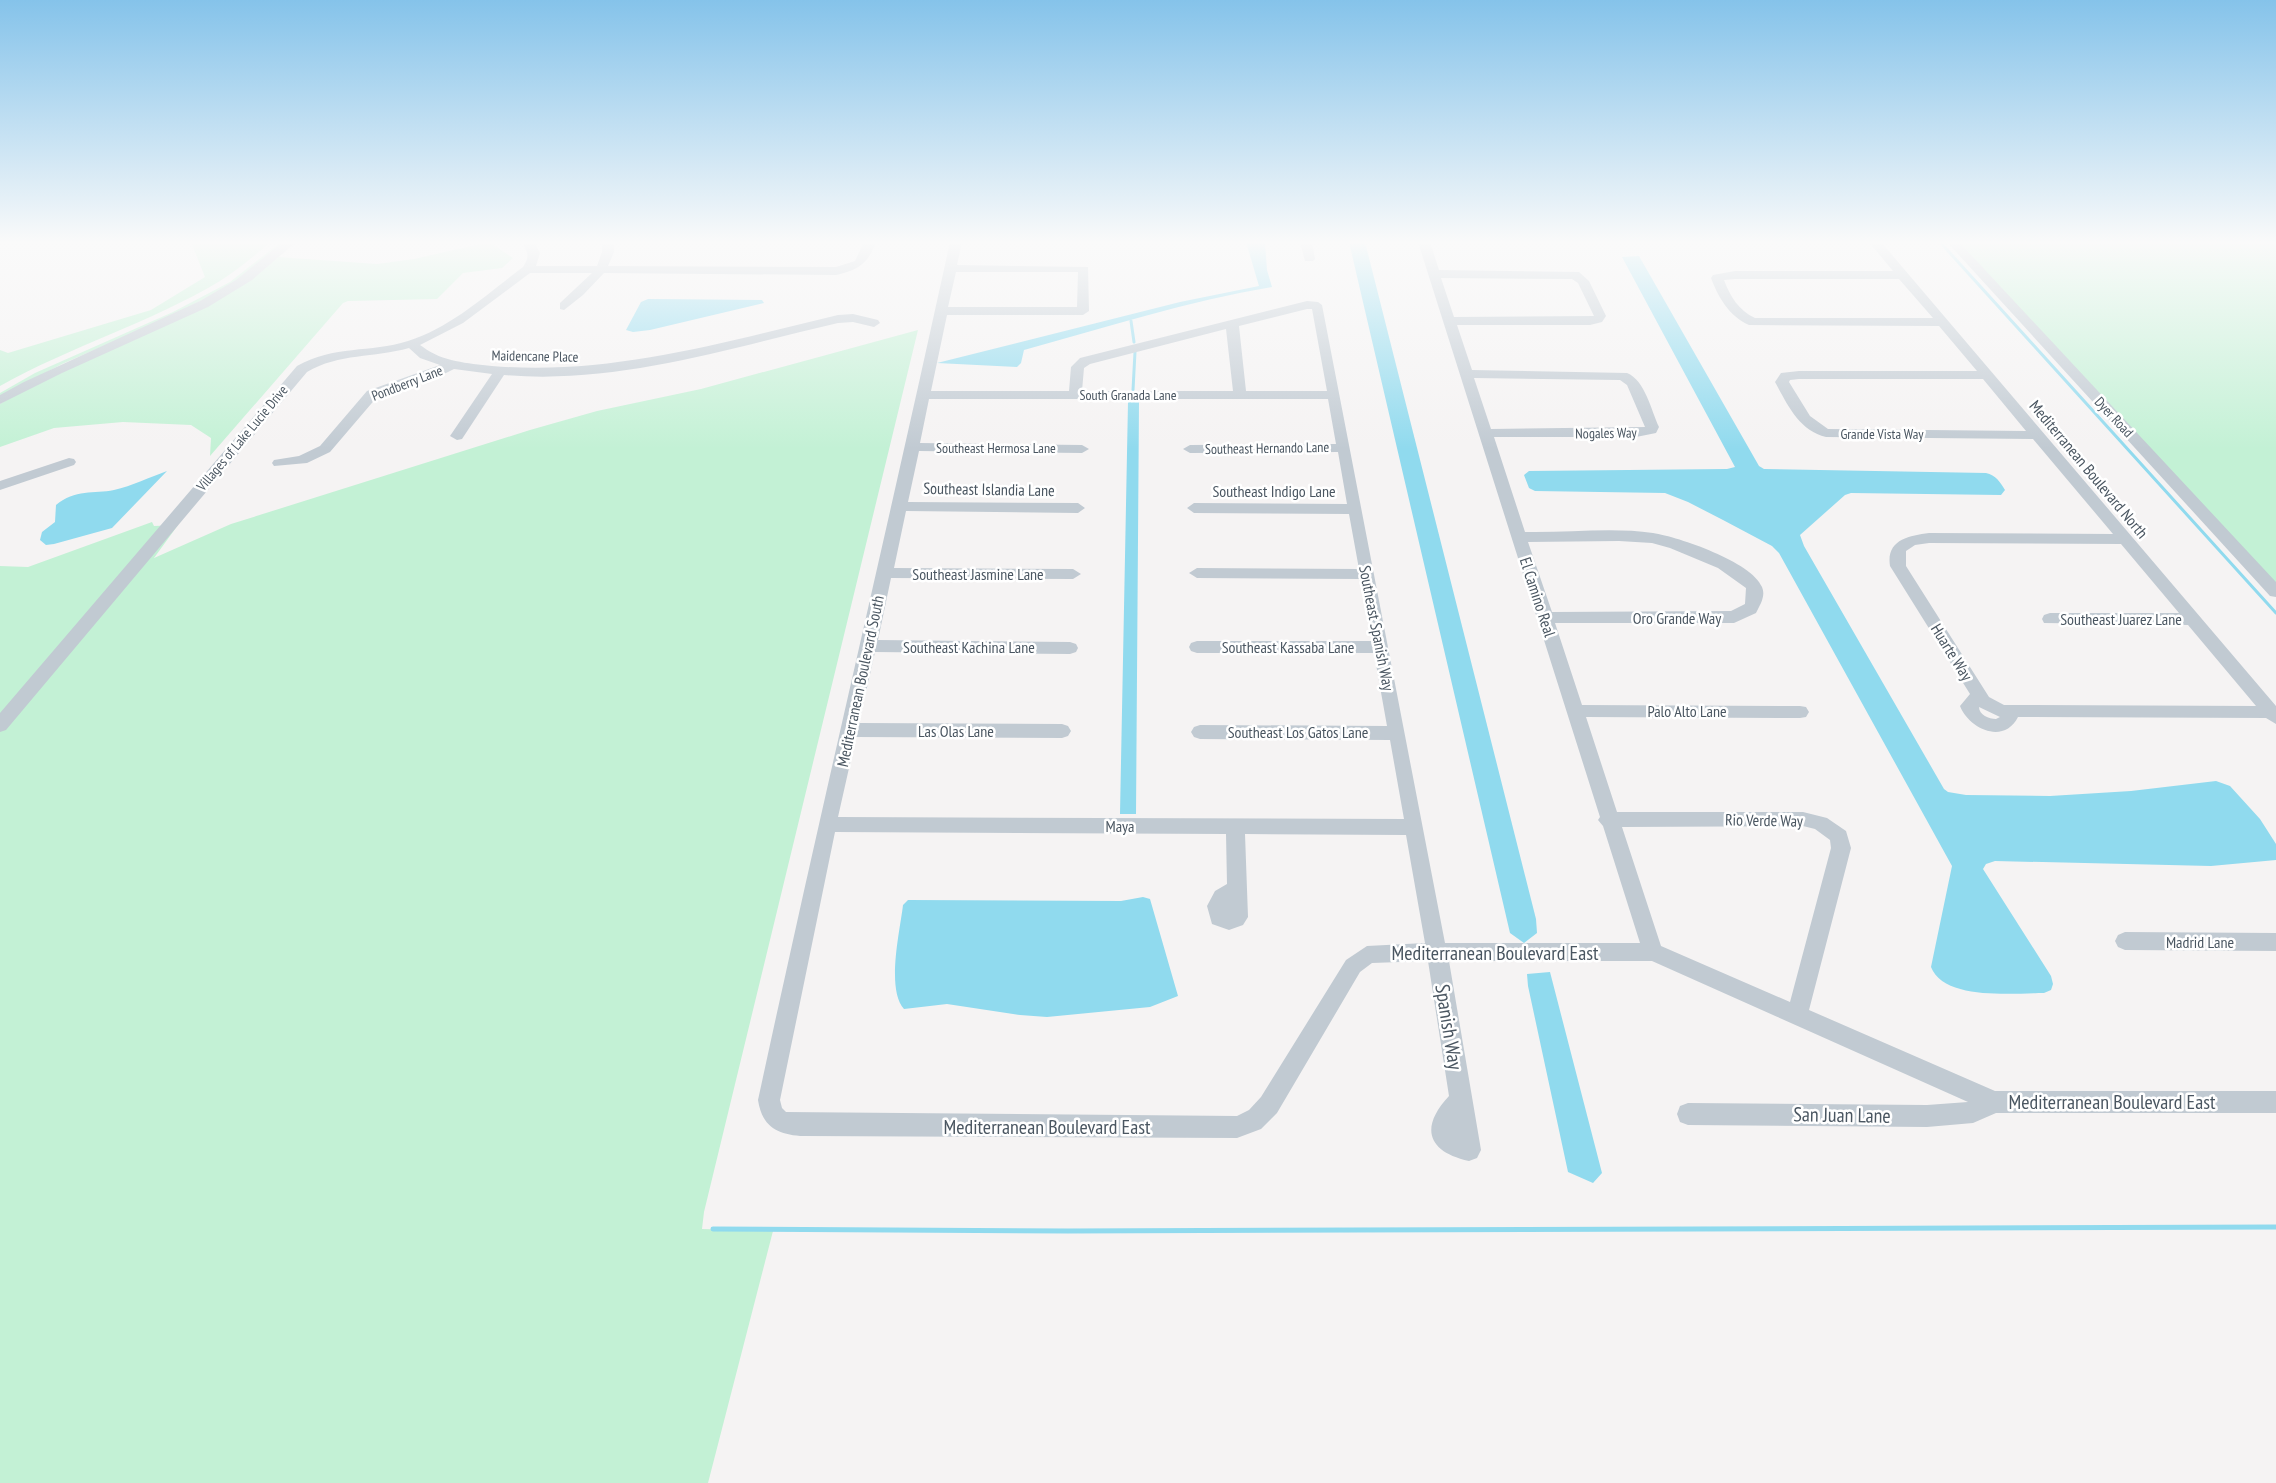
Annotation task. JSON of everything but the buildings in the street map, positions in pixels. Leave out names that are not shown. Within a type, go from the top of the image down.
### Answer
[{"type":"street","points":[[0,389],[49,364],[167,311]]},
{"type":"street","points":[[0,400],[65,365],[189,311]]},
{"type":"street","name":"Villages of Lake Lucie Drive","points":[[0,725],[296,374],[309,364],[336,354],[381,350],[412,344],[448,327],[470,311]]},
{"type":"street","name":"Mediterranean Boulevard South","points":[[776,1119],[770,1110],[769,1100],[827,824],[850,730],[942,311]]},
{"type":"street","name":"Southeast Spanish Way","points":[[1232,323],[1281,311]]},
{"type":"street","name":"Southeast Spanish Way","points":[[1319,311],[1438,953]]},
{"type":"street","name":"El Camino Real","points":[[1447,311],[1608,820],[1653,952]]},
{"type":"street","points":[[1450,321],[1595,321],[1600,316],[1598,311]]},
{"type":"street","points":[[1736,311],[1753,322],[1942,322]]},
{"type":"street","name":"Mediterranean Boulevard North","points":[[1933,311],[2273,715]]},
{"type":"street","name":"Dyer Road","points":[[2017,311],[2276,591]]},
{"type":"street","name":"Maidencane Place","points":[[412,344],[428,358],[500,372],[582,372],[677,357],[838,319],[853,318],[874,323]]},
{"type":"street","points":[[1075,395],[1078,367],[1084,361],[1232,323],[1240,395]]},
{"type":"street","name":"Pondberry Lane","points":[[279,463],[302,460],[325,449],[372,394],[433,374],[453,364]]},
{"type":"street","points":[[457,436],[500,372]]},
{"type":"street","name":"Nogales Way","points":[[1467,374],[1622,376],[1630,379],[1634,385],[1652,427],[1651,430],[1636,433],[1484,433]]},
{"type":"street","name":"Grande Vista Way","points":[[1986,375],[1799,375],[1786,376],[1782,382],[1809,426],[1826,433],[2036,435]]},
{"type":"street","name":"South Granada Lane","points":[[922,395],[1334,395]]},
{"type":"street","name":"Southeast Hermosa Lane","points":[[911,447],[1082,449]]},
{"type":"street","name":"Southeast Hernando Lane","points":[[1190,449],[1343,448]]},
{"type":"street","points":[[0,486],[69,462]]},
{"type":"street","name":"Southeast Islandia Lane","points":[[900,506],[1078,508]]},
{"type":"street","name":"Southeast Indigo Lane","points":[[1194,508],[1354,509]]},
{"type":"street","name":"Oro Grande Way","points":[[1518,537],[1663,540],[1728,567],[1747,578],[1754,587],[1755,599],[1750,609],[1734,617],[1545,618]]},
{"type":"street","name":"Huarte Way","points":[[2123,539],[1929,538],[1904,543],[1898,548],[1896,559],[1898,566],[1979,696],[1969,706],[1974,717],[1980,722],[1996,726],[2008,722],[2011,713],[2273,715]]},
{"type":"street","name":"Southeast Jasmine Lane","points":[[883,573],[1073,574]]},
{"type":"street","points":[[1197,573],[1367,574]]},
{"type":"street","name":"Southeast Juarez Lane","points":[[2050,619],[2193,619]]},
{"type":"street","name":"Southeast Kachina Lane","points":[[868,646],[1070,648]]},
{"type":"street","name":"Southeast Kassaba Lane","points":[[1197,647],[1380,647]]},
{"type":"street","name":"Palo Alto Lane","points":[[1574,711],[1800,712]]},
{"type":"street","name":"Las Olas Lane","points":[[850,730],[1062,731]]},
{"type":"street","name":"Southeast Los Gatos Lane","points":[[1200,732],[1396,733]]},
{"type":"street","name":"Rio Verde Way","points":[[1608,820],[1803,819],[1820,823],[1845,835],[1797,1015]]},
{"type":"street","name":"Maya","points":[[827,824],[1413,827]]},
{"type":"street","points":[[1235,827],[1237,888]]},
{"type":"street","name":"Madrid Lane","points":[[2125,941],[2276,942]]},
{"type":"street","name":"Mediterranean Boulevard East","points":[[776,1119],[785,1124],[804,1125],[1231,1128],[1253,1123],[1261,1116],[1359,960],[1367,955],[1391,952],[1653,952],[1994,1102],[2276,1102]]},
{"type":"street","name":"Spanish Way","points":[[1438,953],[1461,1100]]},
{"type":"street","name":"San Juan Lane","points":[[1688,1114],[1927,1116],[1973,1112],[1994,1102]]},
{"type":"green space","points":[[147,311],[163,311],[54,359],[0,386],[0,350],[8,353]]},
{"type":"green space","points":[[180,311],[62,364],[0,397],[0,393],[35,373],[173,312]]},
{"type":"green space","points":[[189,311],[336,311],[210,456],[211,438],[191,425],[123,422],[54,428],[0,447],[0,404],[23,390]]},
{"type":"green space","points":[[2013,311],[2276,311],[2276,587]]},
{"type":"green space","points":[[918,330],[704,1212],[702,1229],[773,1231],[708,1483],[0,1483],[0,566],[28,567],[152,522],[154,526],[178,525],[154,558],[231,524],[530,430],[597,411],[701,389]]},
{"type":"water","points":[[636,311],[729,311],[650,330],[633,332],[626,330]]},
{"type":"water","points":[[1143,311],[1164,311],[1024,350],[1021,363],[1017,367],[937,363]]},
{"type":"water","points":[[1365,311],[1382,311],[1536,919],[1537,933],[1524,943],[1510,933]]},
{"type":"water","points":[[1651,311],[1671,311],[1759,466],[1764,469],[1986,473],[1995,477],[2005,490],[2001,495],[1851,493],[1845,495],[1800,535],[1804,546],[1944,789],[1948,792],[1966,795],[2050,796],[2131,791],[2216,781],[2230,786],[2260,819],[2276,844],[2276,860],[2211,866],[1995,861],[1986,864],[1983,869],[2051,976],[2053,984],[2051,990],[2044,993],[1982,993],[1950,985],[1938,978],[1931,967],[1952,866],[1779,553],[1772,546],[1723,520],[1665,493],[1535,491],[1529,488],[1524,475],[1529,471],[1727,469],[1735,467]]},
{"type":"water","points":[[1128,402],[1139,402],[1136,814],[1120,814]]},
{"type":"water","points":[[167,471],[112,528],[54,544],[46,545],[40,540],[42,532],[55,522],[56,505],[70,496],[121,488]]},
{"type":"water","points":[[1143,897],[1150,899],[1178,996],[1150,1007],[1047,1017],[947,1004],[904,1009],[899,1000],[896,988],[896,959],[903,905],[908,900],[1121,901]]},
{"type":"water","points":[[1550,972],[1602,1173],[1593,1183],[1568,1172],[1528,986],[1527,974]]},
{"type":"waterway","points":[[2003,311],[2276,613]]},
{"type":"waterway","points":[[1131,321],[1134,342]]},
{"type":"waterway","points":[[1133,390],[1135,352]]},
{"type":"waterway","points":[[713,1229],[1068,1231],[2276,1227]]}]
